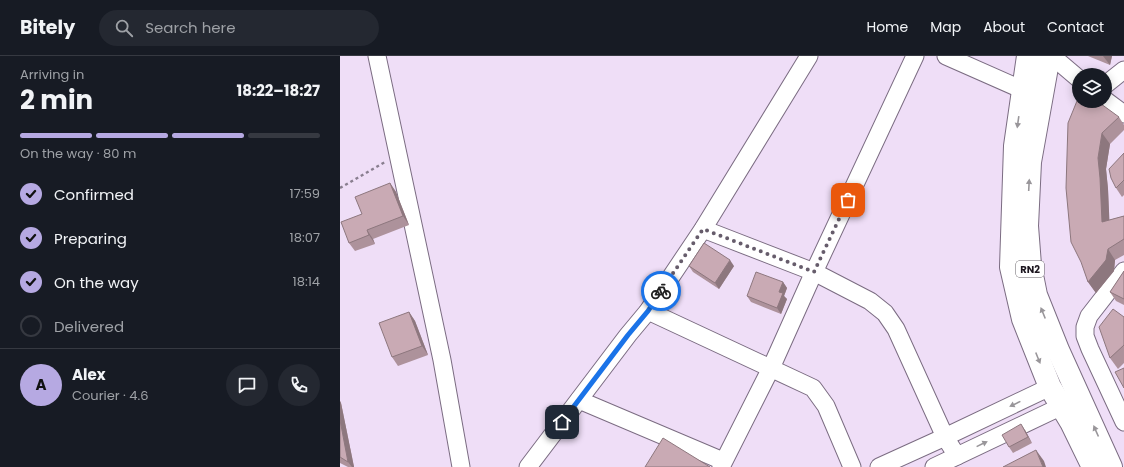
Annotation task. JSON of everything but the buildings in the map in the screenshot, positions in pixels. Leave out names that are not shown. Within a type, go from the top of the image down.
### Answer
[{"type":"highway","name":"RN2","points":[[1028,56],[1015,146],[1011,267],[1023,319],[1050,387],[1071,422],[1093,467]]},
{"type":"highway","name":"RN2","points":[[1050,56],[1030,162],[1027,226],[1030,265],[1036,295],[1058,350],[1111,467]]},
{"type":"street","points":[[377,56],[442,360],[461,467]]},
{"type":"street","points":[[528,467],[628,335],[648,311],[703,229],[809,56]]},
{"type":"street","points":[[579,400],[722,464],[771,368],[915,56]]},
{"type":"street","points":[[946,56],[1023,90]]},
{"type":"street","points":[[1050,56],[1072,73]]},
{"type":"street","points":[[1112,79],[1124,70]]},
{"type":"street","points":[[1112,105],[1124,114]]},
{"type":"street","points":[[703,229],[814,272],[870,301],[885,313],[896,329],[945,437],[958,456]]},
{"type":"street","points":[[1124,271],[1089,316],[1085,327],[1085,336],[1090,349],[1124,422]]},
{"type":"street","points":[[648,311],[803,382],[813,388],[826,406],[852,467]]},
{"type":"street","points":[[878,467],[1050,387]]},
{"type":"street","points":[[934,467],[1062,406]]},
{"type":"path","points":[[340,188],[398,155]]},
{"type":"way so far","points":[[661,291],[703,229],[814,272],[848,200]]},
{"type":"route","points":[[562,422],[648,311],[661,291]]}]
